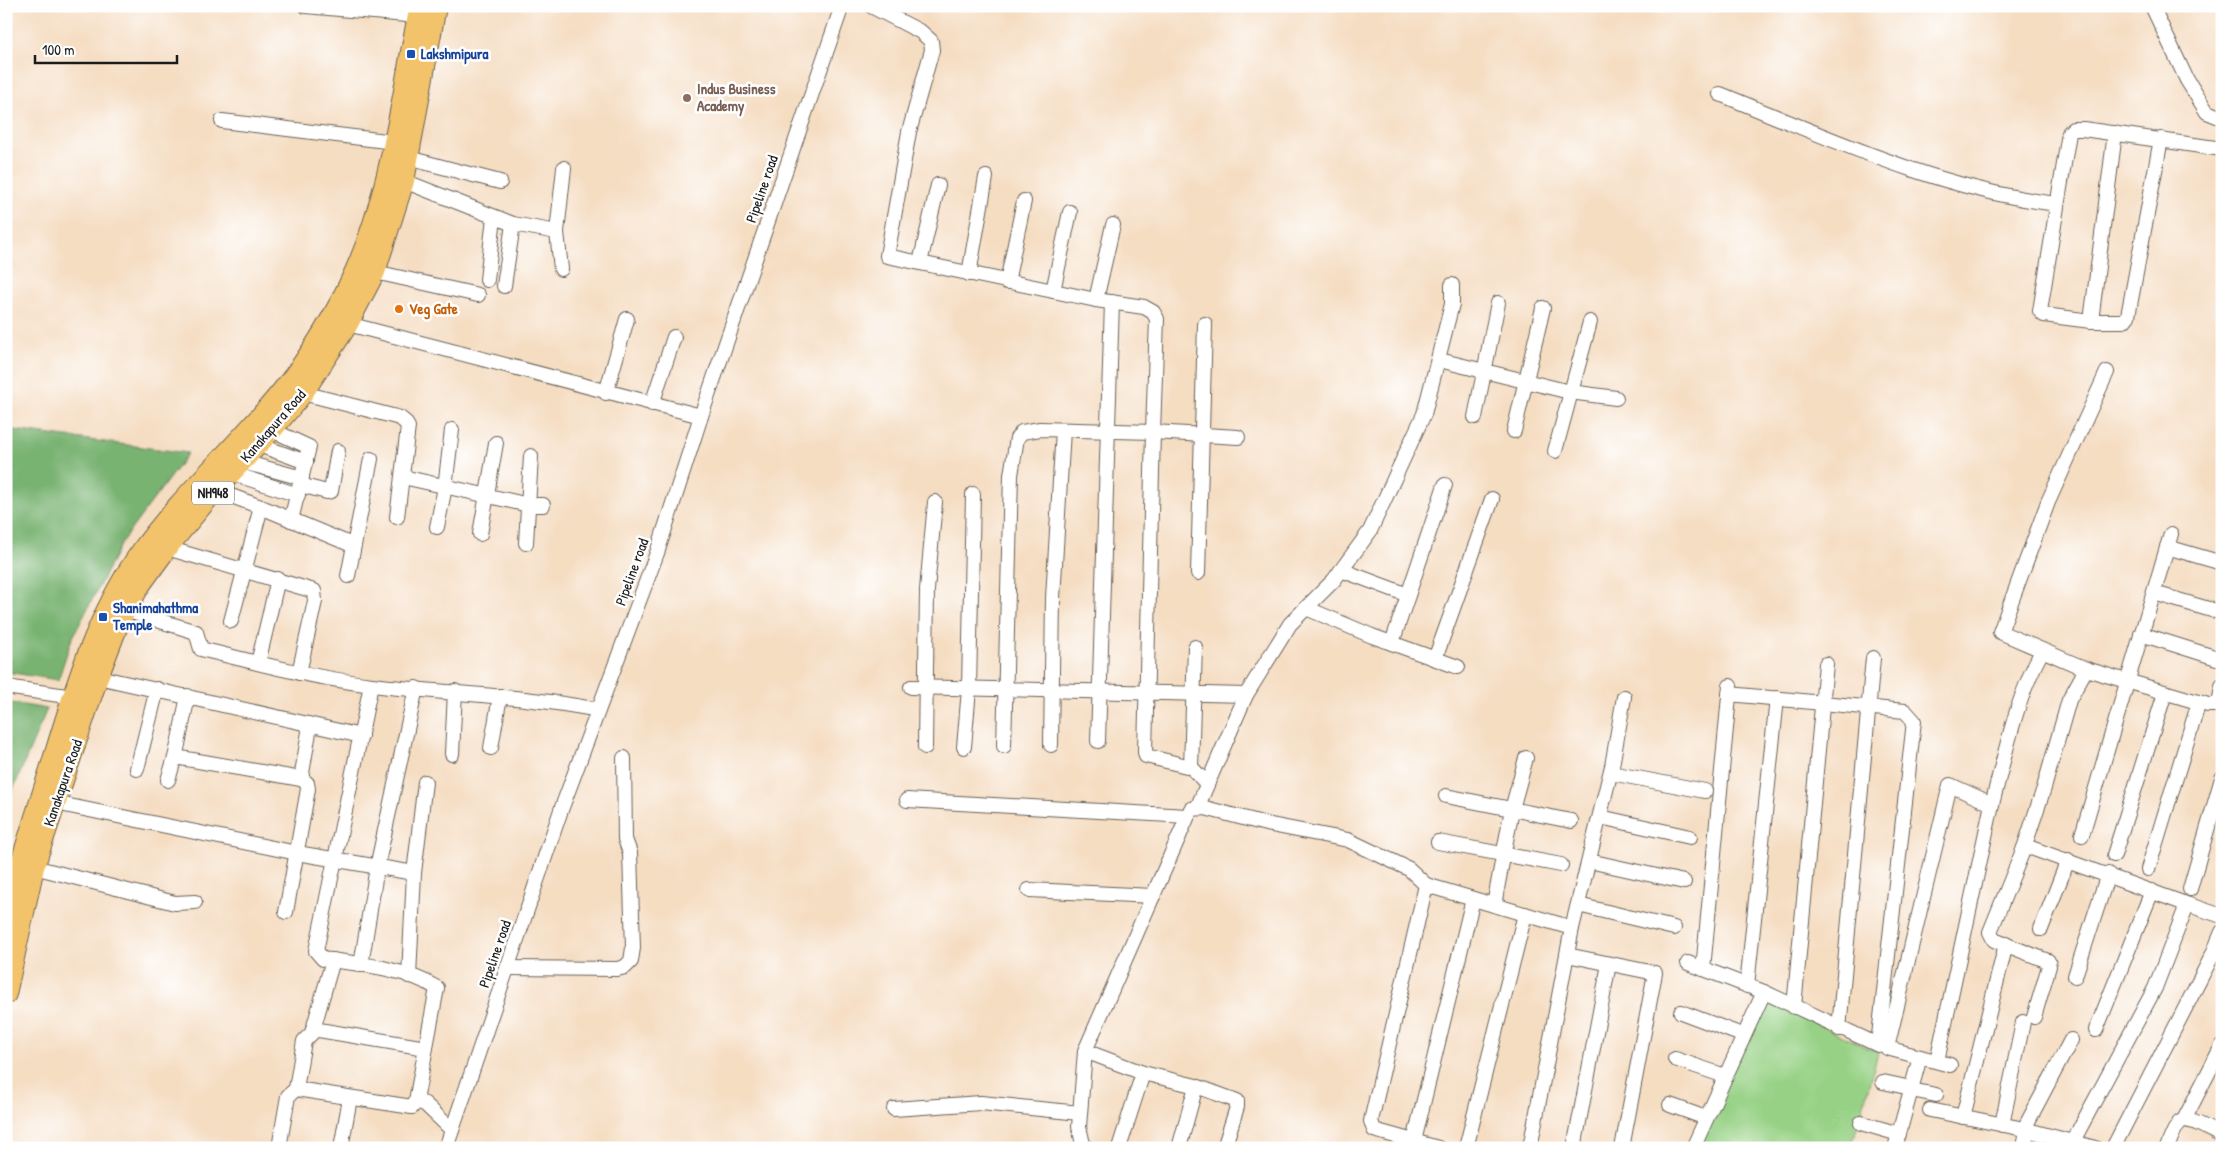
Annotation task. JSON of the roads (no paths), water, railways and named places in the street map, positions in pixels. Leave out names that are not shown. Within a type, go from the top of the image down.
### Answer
[{"type":"highway","name":"Kanakapura Road","points":[[6,914],[20,863],[73,697],[103,617],[125,574],[151,539],[215,490],[265,438],[303,393],[348,324],[375,272],[404,181],[436,6]]},
{"type":"highway","name":"Kanakapura Road","points":[[6,994],[34,867],[98,677],[125,610],[167,548],[184,513],[283,390],[329,323],[356,268],[381,202],[419,11]]},
{"type":"street","points":[[306,6],[419,11]]},
{"type":"street","name":"Pipeline road","points":[[446,1148],[561,810],[657,553],[701,416],[842,6]]},
{"type":"street","points":[[871,6],[921,32],[931,41],[932,50],[909,132],[887,256],[1096,300],[1144,307],[1153,312],[1157,319],[1145,752],[1146,756],[1152,759],[1191,767],[1207,784]]},
{"type":"street","points":[[2152,6],[2187,80],[2207,112],[2222,118]]},
{"type":"street","points":[[1720,94],[1906,169],[2023,200],[2057,204]]},
{"type":"street","points":[[222,121],[394,142]]},
{"type":"street","points":[[2161,139],[2128,316],[2124,321],[2091,321],[2044,315],[2040,311],[2068,133],[2077,128],[2161,139],[2222,148]]},
{"type":"street","points":[[2091,321],[2115,133]]},
{"type":"street","points":[[408,158],[500,182]]},
{"type":"street","points":[[561,269],[557,232],[564,168]]},
{"type":"street","points":[[970,274],[986,177]]},
{"type":"street","points":[[404,181],[513,224],[557,232]]},
{"type":"street","points":[[920,263],[938,185]]},
{"type":"street","points":[[1007,282],[1024,201]]},
{"type":"street","points":[[1053,291],[1070,212]]},
{"type":"street","points":[[487,280],[494,217]]},
{"type":"street","points":[[504,286],[513,224]]},
{"type":"street","points":[[1096,300],[1113,225]]},
{"type":"street","points":[[375,272],[478,295]]},
{"type":"street","points":[[1084,1148],[1079,1127],[1085,1050],[1153,896],[1207,784],[1246,695],[1290,624],[1341,570],[1370,530],[1424,414],[1452,304],[1452,285]]},
{"type":"street","points":[[1098,741],[1112,302]]},
{"type":"street","points":[[1475,417],[1498,303]]},
{"type":"street","points":[[1514,431],[1543,308]]},
{"type":"street","points":[[606,393],[627,320]]},
{"type":"street","points":[[1555,451],[1590,322]]},
{"type":"street","points":[[348,324],[606,393],[701,416]]},
{"type":"street","points":[[1198,573],[1205,324]]},
{"type":"street","points":[[652,404],[674,336]]},
{"type":"street","points":[[1439,360],[1570,392],[1616,398]]},
{"type":"street","points":[[2107,372],[2048,502],[1999,631],[2000,634],[2086,669],[2199,702],[2220,705],[2222,686]]},
{"type":"street","points":[[303,393],[406,422],[408,427],[398,518]]},
{"type":"street","points":[[1004,746],[1011,475],[1017,438],[1022,432],[1040,429],[1153,432],[1238,437]]},
{"type":"street","points":[[437,527],[445,487],[452,430]]},
{"type":"street","points":[[1051,745],[1053,598],[1063,430]]},
{"type":"street","points":[[265,438],[309,447],[291,520]]},
{"type":"street","points":[[265,438],[306,462]]},
{"type":"street","points":[[480,534],[489,496],[496,443]]},
{"type":"street","points":[[237,467],[326,492],[331,491],[338,452]]},
{"type":"street","points":[[526,544],[531,456]]},
{"type":"street","points":[[348,576],[352,545],[371,459]]},
{"type":"street","points":[[403,477],[528,504],[543,505]]},
{"type":"street","points":[[1392,643],[1445,485]]},
{"type":"street","points":[[215,490],[261,506],[352,545]]},
{"type":"street","points":[[964,747],[968,689],[973,494]]},
{"type":"street","points":[[1436,659],[1492,499]]},
{"type":"street","points":[[925,747],[918,687],[935,502]]},
{"type":"street","points":[[231,621],[261,506]]},
{"type":"street","points":[[2082,835],[2169,540],[2222,563]]},
{"type":"street","points":[[167,548],[314,591],[315,595],[299,673]]},
{"type":"street","points":[[1341,570],[1408,595]]},
{"type":"street","points":[[258,663],[278,579]]},
{"type":"street","points":[[2154,593],[2222,613]]},
{"type":"street","points":[[1306,608],[1458,668]]},
{"type":"street","points":[[125,610],[196,632],[199,635],[201,649],[299,673],[371,685],[455,691],[572,705],[598,710]]},
{"type":"street","points":[[2142,634],[2217,658]]},
{"type":"street","points":[[1191,767],[1195,647]]},
{"type":"street","points":[[1992,804],[1950,785],[1887,1048],[1943,1063],[1992,804],[2028,676],[2042,651]]},
{"type":"street","points":[[1839,1029],[1873,658]]},
{"type":"street","points":[[1794,1007],[1826,664]]},
{"type":"street","points":[[2002,1125],[2029,1020],[2050,964],[2046,959],[1992,939],[1990,930],[2024,848],[2044,788],[2069,700],[2086,669]]},
{"type":"street","points":[[98,677],[361,736]]},
{"type":"street","points":[[296,1089],[412,1107],[416,1101],[426,1048],[437,988],[427,982],[409,976],[323,959],[316,951],[371,685]]},
{"type":"street","points":[[6,687],[73,697]]},
{"type":"street","points":[[918,687],[1246,695]]},
{"type":"street","points":[[361,965],[376,867],[416,688]]},
{"type":"street","points":[[137,769],[157,689]]},
{"type":"street","points":[[1688,963],[1703,969],[1747,986],[1764,992],[1839,1029],[1878,1045],[1914,721],[1905,711],[1777,698],[1730,689],[1703,969]]},
{"type":"street","points":[[452,754],[455,691]]},
{"type":"street","points":[[2114,855],[2165,693]]},
{"type":"street","points":[[168,780],[176,754],[188,696]]},
{"type":"street","points":[[491,748],[500,696]]},
{"type":"street","points":[[1530,1148],[1572,928],[1611,773],[1624,697]]},
{"type":"street","points":[[1747,986],[1777,698]]},
{"type":"street","points":[[2148,869],[2199,702]]},
{"type":"street","points":[[302,780],[309,732],[308,724]]},
{"type":"street","points":[[176,754],[181,758],[302,780],[307,783],[308,789],[286,912]]},
{"type":"street","points":[[507,968],[617,969],[631,961],[633,948],[630,853],[625,839],[624,758]]},
{"type":"street","points":[[1494,905],[1512,809],[1526,758]]},
{"type":"street","points":[[1611,773],[1705,791]]},
{"type":"street","points":[[409,976],[414,873],[425,782]]},
{"type":"street","points":[[2190,889],[2221,785]]},
{"type":"street","points":[[1446,796],[1571,820]]},
{"type":"street","points":[[907,800],[1192,812],[1205,808],[1266,824],[1348,840],[1409,869],[1426,885],[1572,928]]},
{"type":"street","points":[[55,803],[297,853],[414,873]]},
{"type":"street","points":[[1600,817],[1690,837]]},
{"type":"street","points":[[1438,842],[1561,865]]},
{"type":"street","points":[[2024,848],[2031,848],[2068,860],[2222,916]]},
{"type":"street","points":[[2041,929],[2068,860]]},
{"type":"street","points":[[1589,861],[1684,882]]},
{"type":"street","points":[[34,867],[175,903],[195,902]]},
{"type":"street","points":[[2075,976],[2108,874]]},
{"type":"street","points":[[1426,885],[1370,1121],[1374,1130],[1438,1148]]},
{"type":"street","points":[[1029,890],[1153,896]]},
{"type":"street","points":[[2096,1030],[2152,891]]},
{"type":"street","points":[[1414,1141],[1473,899]]},
{"type":"street","points":[[2073,1141],[2155,988],[2185,910],[2183,903]]},
{"type":"street","points":[[1578,905],[1674,928]]},
{"type":"street","points":[[1466,1148],[1525,914]]},
{"type":"street","points":[[2113,1148],[2212,956],[2222,932]]},
{"type":"street","points":[[1963,1117],[2006,944]]},
{"type":"street","points":[[1567,956],[1655,973],[1622,1148]]},
{"type":"street","points":[[279,1148],[288,1096],[296,1089],[304,1041],[313,1030],[333,960]]},
{"type":"street","points":[[1574,1148],[1609,964]]},
{"type":"street","points":[[1692,1148],[1742,1036],[1764,992]]},
{"type":"street","points":[[1681,1012],[1742,1036]]},
{"type":"street","points":[[313,1030],[426,1048]]},
{"type":"street","points":[[2024,1148],[2026,1130],[2071,1040]]},
{"type":"street","points":[[2167,1148],[2179,1124],[2184,1120],[2222,1046]]},
{"type":"street","points":[[1085,1050],[1143,1073],[1196,1086],[1238,1103],[1224,1148]]},
{"type":"street","points":[[1895,1148],[1920,1057]]},
{"type":"street","points":[[1675,1059],[1724,1076]]},
{"type":"street","points":[[1119,1148],[1143,1073]]},
{"type":"street","points":[[1883,1082],[1936,1095]]},
{"type":"street","points":[[1179,1148],[1196,1086]]},
{"type":"street","points":[[341,1148],[350,1098]]},
{"type":"street","points":[[416,1101],[425,1104],[452,1130]]},
{"type":"street","points":[[894,1109],[981,1103],[1080,1113]]},
{"type":"street","points":[[1670,1105],[1706,1118]]},
{"type":"street","points":[[1930,1110],[2026,1130],[2095,1148]]},
{"type":"street","points":[[2184,1120],[2192,1121],[2222,1136]]},
{"type":"street","points":[[1861,1124],[1899,1134]]},
{"type":"place","name":"Lakshmipura","points":[[411,54]]},
{"type":"place","name":"Indus Business Academy","points":[[687,98]]},
{"type":"place","name":"Veg Gate","points":[[399,309]]},
{"type":"place","name":"Shanimahathma Temple","points":[[103,617]]}]
